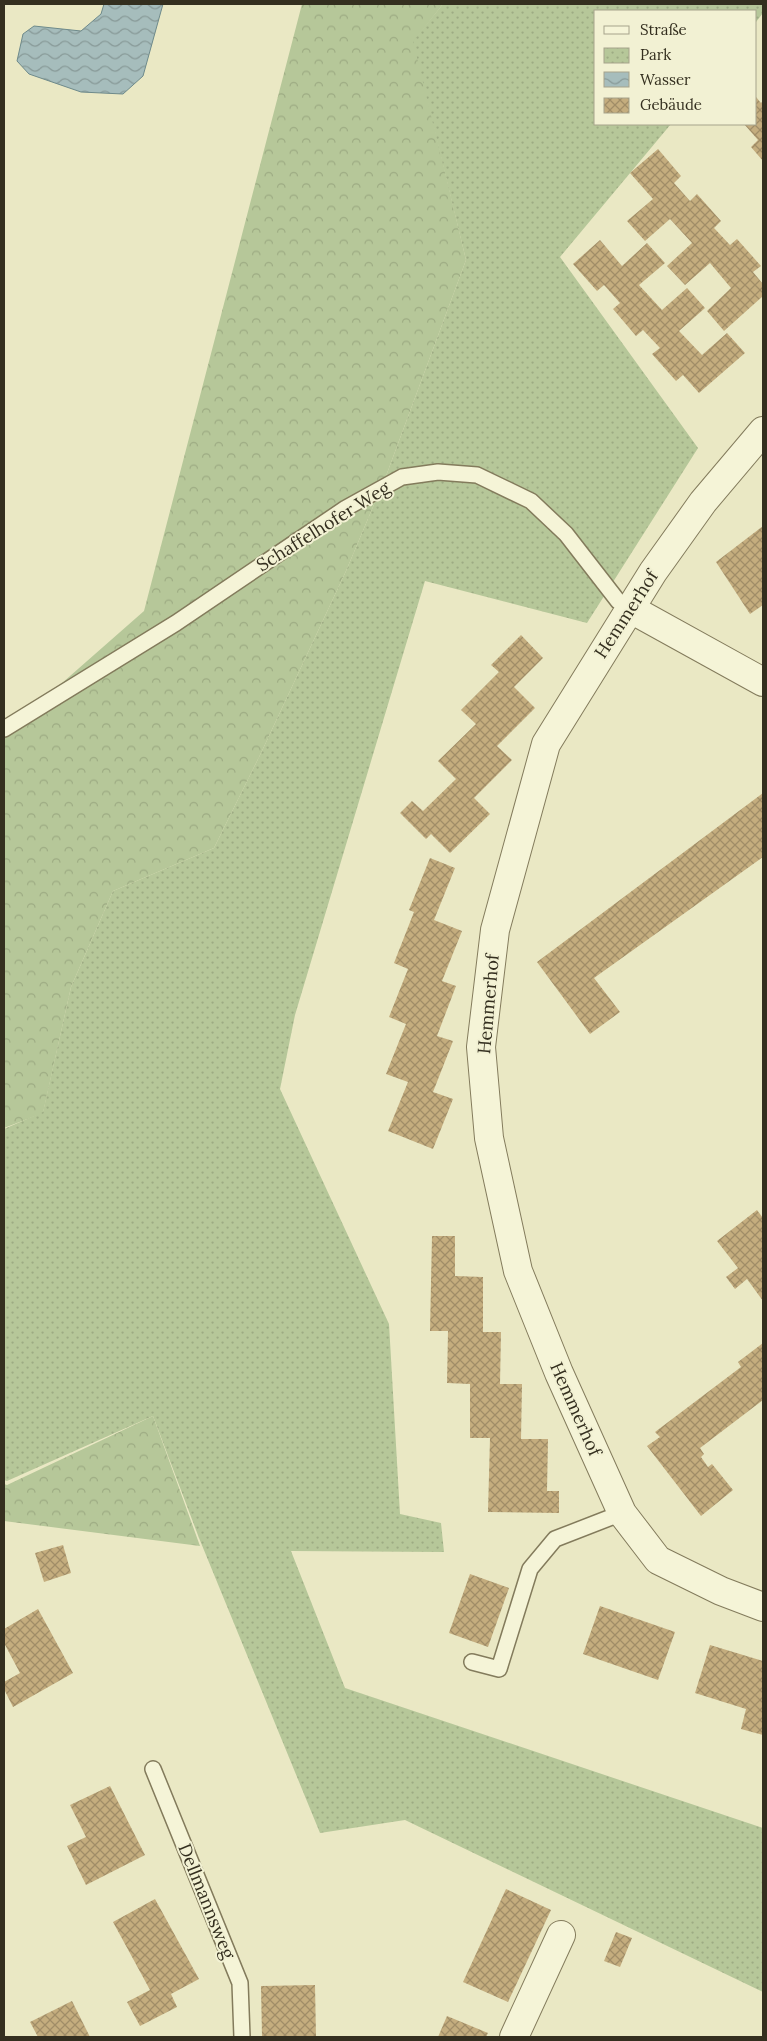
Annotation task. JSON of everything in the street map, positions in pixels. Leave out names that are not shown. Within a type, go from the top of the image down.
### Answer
[{"type":"street","name":"Hemmerhof","points":[[763,431],[703,502],[628,608],[546,744],[495,930],[481,1047],[489,1138],[518,1271],[559,1373],[622,1513],[658,1560],[721,1591],[763,1607]]},
{"type":"street","name":"Schaffelhofer Weg","points":[[628,608],[763,682]]},
{"type":"street","points":[[514,2037],[561,1935]]},
{"type":"lane","name":"Schaffelhofer Weg","points":[[4,729],[176,623],[346,508],[402,477],[438,472],[477,475],[531,501],[566,534],[618,601],[628,608]]},
{"type":"lane","points":[[472,1662],[500,1669],[530,1569],[554,1539],[622,1513]]},
{"type":"lane","name":"Dellmannsweg","points":[[153,1769],[240,1983],[242,2037]]},
{"type":"green space","points":[[302,4],[443,4],[414,41],[466,260],[386,476],[346,571],[261,753],[214,848],[113,891],[71,987],[43,1113],[4,1128],[4,734],[144,611]]},
{"type":"green space","points":[[443,4],[763,4],[763,13],[757,21],[757,10],[594,10],[594,125],[670,125],[560,257],[698,448],[587,623],[425,581],[295,1015],[280,1089],[389,1324],[400,1514],[441,1523],[444,1552],[291,1551],[345,1688],[763,1828],[763,1992],[405,1820],[320,1833],[199,1538],[153,1416],[7,1481],[4,1480],[4,1129],[43,1112],[71,987],[113,891],[214,848],[261,753],[346,571],[386,476],[466,260],[413,41]]},
{"type":"green space","points":[[153,1416],[200,1546],[4,1521],[4,1484],[7,1485]]},
{"type":"water","points":[[104,4],[163,4],[143,76],[123,94],[81,92],[29,74],[17,61],[23,34],[34,26],[81,31],[101,14]]},
{"type":"building","points":[[757,98],[761,103],[763,101],[763,161],[751,147],[758,140],[745,125],[757,125]]},
{"type":"building","points":[[658,149],[681,176],[674,183],[690,201],[697,194],[721,221],[714,228],[730,245],[737,239],[761,266],[753,272],[763,284],[763,296],[724,331],[707,311],[731,288],[710,263],[685,285],[667,266],[692,243],[670,219],[645,241],[627,221],[653,199],[630,173]]},
{"type":"building","points":[[600,240],[622,266],[647,243],[665,263],[639,285],[662,310],[687,288],[705,308],[679,331],[702,355],[727,333],[745,353],[699,393],[683,375],[676,381],[652,354],[660,348],[643,330],[636,336],[613,309],[620,303],[604,285],[597,291],[573,264]]},
{"type":"building","points":[[763,526],[763,605],[750,614],[716,562]]},
{"type":"building","points":[[521,635],[543,658],[514,687],[535,708],[497,746],[512,760],[474,798],[490,814],[450,853],[431,834],[426,839],[400,813],[412,801],[423,811],[456,779],[438,761],[476,724],[461,710],[499,672],[491,665]]},
{"type":"building","points":[[763,793],[763,857],[594,978],[620,1012],[590,1034],[537,962]]},
{"type":"building","points":[[430,858],[455,868],[434,920],[462,931],[442,981],[456,986],[437,1036],[453,1041],[433,1092],[453,1099],[433,1149],[388,1131],[408,1082],[386,1074],[406,1024],[389,1017],[408,969],[394,963],[414,912],[409,910]]},
{"type":"building","points":[[757,1210],[763,1218],[763,1301],[747,1279],[735,1289],[726,1277],[738,1268],[717,1241]]},
{"type":"building","points":[[432,1236],[455,1236],[455,1276],[483,1277],[483,1332],[501,1332],[500,1384],[522,1384],[521,1439],[548,1439],[547,1491],[559,1491],[559,1513],[488,1512],[490,1438],[470,1438],[470,1384],[447,1383],[448,1331],[430,1331]]},
{"type":"building","points":[[763,1343],[763,1400],[700,1448],[704,1454],[701,1457],[708,1467],[712,1464],[733,1490],[701,1516],[647,1446],[660,1437],[655,1432],[741,1367],[738,1362]]},
{"type":"building","points":[[63,1545],[71,1573],[44,1582],[35,1553]]},
{"type":"building","points":[[470,1574],[509,1588],[488,1647],[449,1633]]},
{"type":"building","points":[[600,1606],[675,1632],[658,1680],[583,1654]]},
{"type":"building","points":[[38,1609],[73,1673],[13,1707],[4,1689],[4,1682],[20,1673],[4,1643],[4,1629]]},
{"type":"building","points":[[710,1645],[763,1661],[763,1735],[741,1729],[746,1709],[695,1693]]},
{"type":"building","points":[[110,1786],[145,1855],[86,1885],[67,1846],[86,1837],[70,1805]]},
{"type":"building","points":[[506,1889],[551,1910],[508,2002],[463,1982]]},
{"type":"building","points":[[155,1899],[199,1979],[171,1994],[177,2007],[140,2026],[127,2002],[150,1990],[113,1922]]},
{"type":"building","points":[[616,1932],[632,1938],[620,1967],[604,1961]]},
{"type":"building","points":[[315,1985],[316,2037],[262,2037],[261,1986]]},
{"type":"building","points":[[72,2001],[90,2037],[38,2037],[30,2022]]},
{"type":"building","points":[[447,2016],[488,2033],[486,2037],[438,2037]]}]
